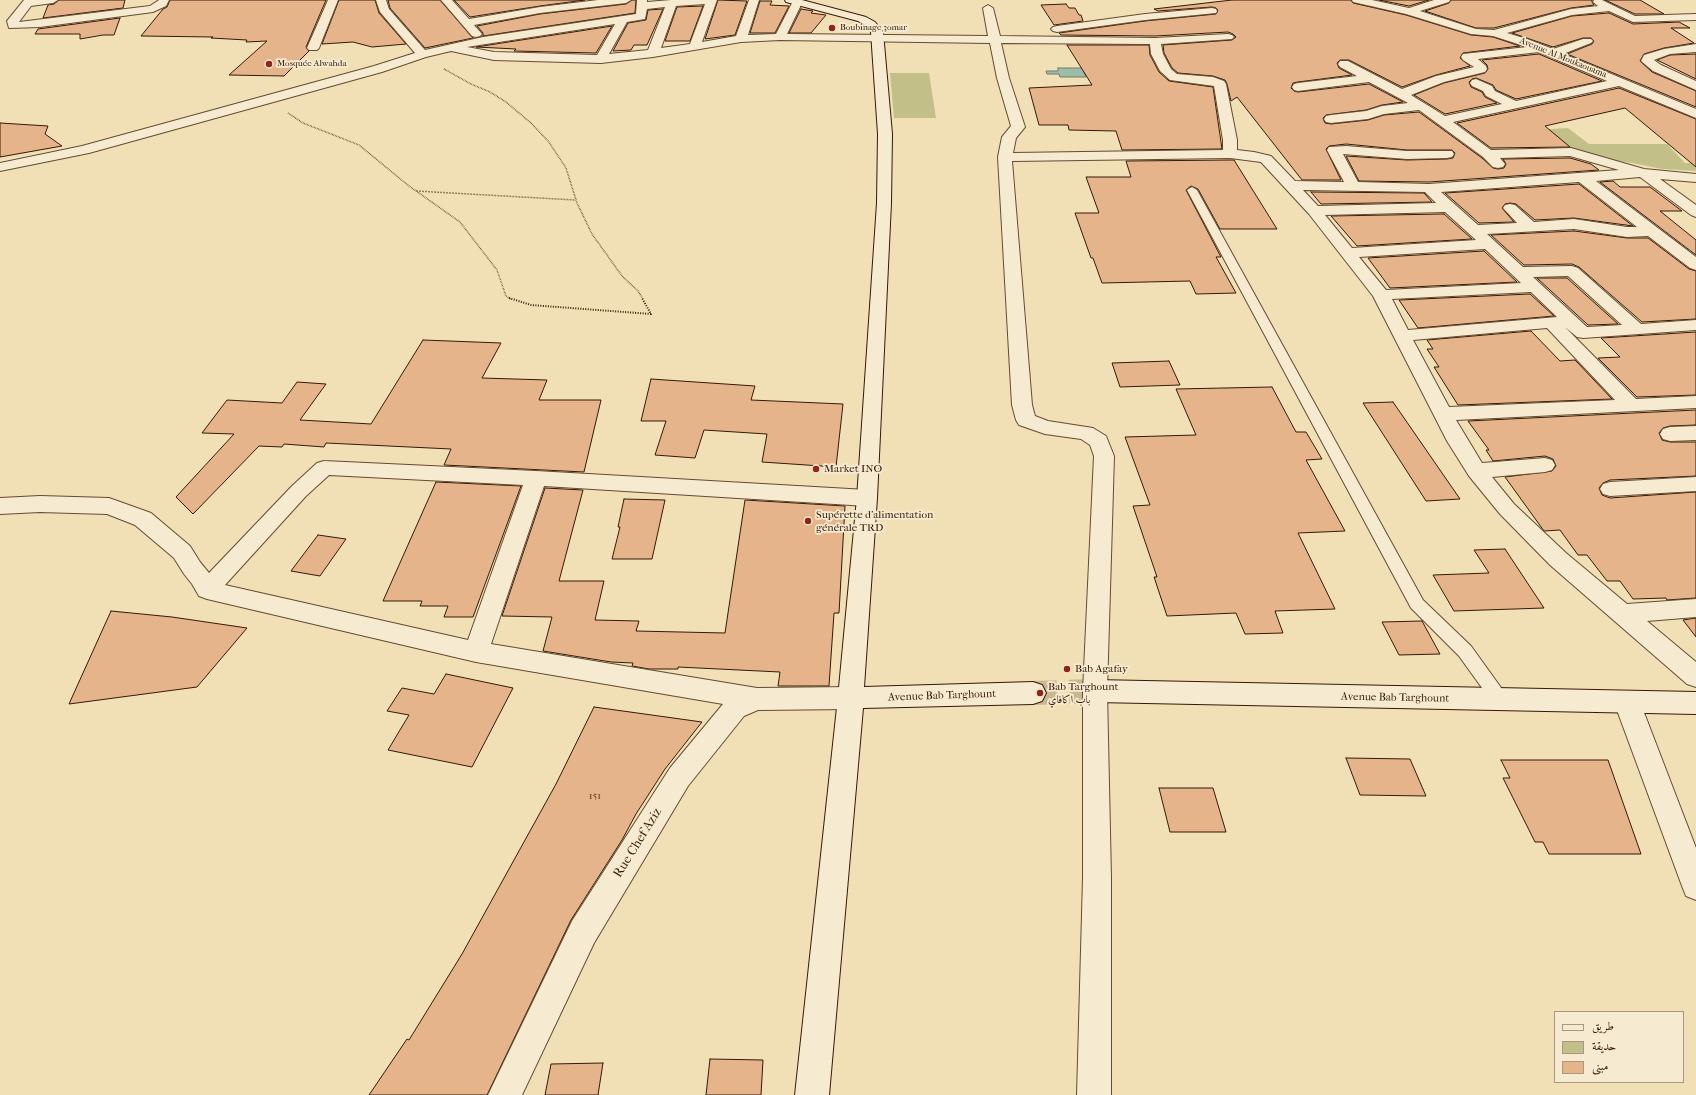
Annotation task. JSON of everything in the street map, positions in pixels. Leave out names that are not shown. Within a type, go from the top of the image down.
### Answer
[{"type":"street","points":[[53,0],[28,2],[13,21],[13,26],[33,25],[153,9],[162,4],[164,0]]},
{"type":"street","points":[[313,48],[333,0]]},
{"type":"street","points":[[381,0],[384,10],[422,54]]},
{"type":"street","points":[[446,0],[483,40]]},
{"type":"street","points":[[467,23],[539,5],[626,0]]},
{"type":"street","points":[[0,167],[84,150],[378,69],[422,54],[483,40],[641,17],[642,3],[672,3],[712,0],[695,46]]},
{"type":"street","points":[[741,40],[754,0]]},
{"type":"street","points":[[1205,0],[1228,37],[1237,48]]},
{"type":"street","name":"Avenue Al Moukaouama","points":[[1357,0],[1409,7],[1475,32],[1494,34],[1523,41],[1696,114]]},
{"type":"street","points":[[1409,7],[1445,0]]},
{"type":"street","points":[[1596,0],[1632,19],[1696,17]]},
{"type":"street","points":[[780,36],[794,1],[848,14],[871,24],[877,32],[878,37],[885,128],[886,168],[867,498],[851,698],[812,1095]]},
{"type":"street","points":[[653,53],[672,3]]},
{"type":"street","points":[[988,8],[1003,78],[1018,127],[1009,137],[1005,157],[1022,406],[1026,420],[1045,427],[1086,433],[1099,441],[1104,456],[1095,691],[1097,878],[1094,1095]]},
{"type":"street","points":[[1494,34],[1571,12],[1610,8]]},
{"type":"street","points":[[995,40],[1005,36],[1145,17],[1217,19]]},
{"type":"street","points":[[601,59],[623,20]]},
{"type":"street","points":[[555,58],[578,25]]},
{"type":"street","points":[[453,48],[494,56],[601,59],[780,36],[1155,41],[1228,37]]},
{"type":"street","points":[[1155,41],[1157,54],[1166,71],[1174,77],[1213,81],[1220,84],[1230,140],[1230,154]]},
{"type":"street","points":[[1554,53],[1587,41]]},
{"type":"street","points":[[1401,94],[1440,79],[1481,69],[1480,66],[1467,57],[1540,48]]},
{"type":"street","points":[[1696,48],[1668,51],[1648,58],[1647,61],[1657,68],[1696,86]]},
{"type":"street","points":[[1344,64],[1422,106],[1488,154],[1516,182]]},
{"type":"street","points":[[1441,121],[1515,105],[1615,79],[1634,72],[1657,68]]},
{"type":"street","points":[[1298,87],[1370,78]]},
{"type":"street","points":[[1476,83],[1488,88],[1490,93],[1515,105]]},
{"type":"street","points":[[1331,119],[1368,115],[1382,110],[1422,106]]},
{"type":"street","points":[[1353,186],[1334,150],[1338,149],[1407,155],[1447,154]]},
{"type":"street","points":[[1488,154],[1577,152],[1643,174],[1696,212]]},
{"type":"street","points":[[1534,153],[1568,179]]},
{"type":"street","points":[[1005,157],[1230,154],[1254,156],[1266,159],[1275,166],[1293,185],[1381,295],[1457,441],[1476,471],[1507,509],[1558,559],[1696,677]]},
{"type":"street","points":[[1293,185],[1429,188],[1643,174],[1696,178]]},
{"type":"street","points":[[1583,178],[1650,231],[1695,264]]},
{"type":"street","points":[[1429,188],[1534,288],[1583,332],[1696,325]]},
{"type":"street","points":[[1314,211],[1449,207]]},
{"type":"street","points":[[1510,208],[1531,227]]},
{"type":"street","points":[[1474,230],[1574,224],[1627,232],[1650,231]]},
{"type":"street","points":[[1347,253],[1488,244]]},
{"type":"street","points":[[1518,272],[1572,271],[1637,329]]},
{"type":"street","points":[[1381,295],[1534,288]]},
{"type":"street","points":[[1402,336],[1571,321]]},
{"type":"street","points":[[1552,323],[1631,406]]},
{"type":"street","points":[[1443,414],[1696,402]]},
{"type":"street","points":[[1670,434],[1696,433]]},
{"type":"street","points":[[1476,471],[1545,465]]},
{"type":"street","points":[[207,590],[299,491],[324,468],[536,478],[867,498]]},
{"type":"street","points":[[476,652],[536,478]]},
{"type":"street","points":[[1610,489],[1696,484]]},
{"type":"street","points":[[0,506],[40,504],[109,506],[143,519],[182,552],[192,568],[201,578],[207,590]]},
{"type":"street","points":[[207,590],[476,652],[757,699]]},
{"type":"street","points":[[1623,614],[1696,608]]},
{"type":"street","name":"Avenue Bab Targhount","points":[[1095,691],[1501,701],[1696,704]]},
{"type":"street","name":"Avenue Bab Targhount","points":[[851,698],[1033,693]]},
{"type":"street","name":"Rue Chef Aziz","points":[[505,1095],[583,932],[679,777],[735,708],[757,699],[851,698]]},
{"type":"street","points":[[1627,702],[1696,886]]},
{"type":"lane","points":[[1192,190],[1417,604],[1465,651],[1501,701]]},
{"type":"path","points":[[260,102],[280,108],[303,123],[359,145],[416,190],[460,222],[497,270],[506,296],[531,305],[651,314],[638,291],[622,276],[592,234],[575,200],[566,168],[548,141],[531,123],[506,102],[490,92],[471,84],[437,65],[422,54]]},
{"type":"path","points":[[416,190],[575,200]]},
{"type":"green space","points":[[890,73],[929,73],[936,118],[894,118]]},
{"type":"green space","points":[[1568,128],[1589,144],[1667,144],[1685,163],[1696,163],[1696,171],[1662,169],[1608,160],[1579,150],[1567,148],[1489,148],[1514,146],[1499,132]]},
{"type":"shaded area","points":[[1058,68],[1082,68],[1086,77],[1060,77],[1059,74],[1047,74],[1046,71],[1058,71]]},
{"type":"building","points":[[59,0],[125,0],[123,8],[43,18],[48,5],[54,4]]},
{"type":"building","points":[[170,0],[326,0],[306,47],[309,51],[284,76],[229,75],[267,41],[246,42],[247,40],[211,38],[213,37],[141,36],[163,9],[167,7]]},
{"type":"building","points":[[339,0],[375,0],[379,13],[406,44],[372,47],[353,42],[322,44]]},
{"type":"building","points":[[388,0],[440,0],[473,38],[425,48],[390,8]]},
{"type":"building","points":[[454,0],[585,0],[470,17]]},
{"type":"building","points":[[632,0],[636,0],[635,13],[483,36],[483,33],[477,26],[540,14],[626,4]]},
{"type":"building","points":[[718,0],[747,1],[735,35],[705,39]]},
{"type":"building","points":[[1232,0],[1351,0],[1353,3],[1406,15],[1471,35],[1493,37],[1520,46],[1463,53],[1460,58],[1470,66],[1436,75],[1402,87],[1349,60],[1340,60],[1337,63],[1339,68],[1352,75],[1293,83],[1291,88],[1298,92],[1369,84],[1403,102],[1382,105],[1366,110],[1326,115],[1323,118],[1325,123],[1331,124],[1368,120],[1384,115],[1419,112],[1482,158],[1493,168],[1504,168],[1506,164],[1503,159],[1570,158],[1591,164],[1599,170],[1429,182],[1359,181],[1346,156],[1407,160],[1447,159],[1453,158],[1455,153],[1452,150],[1407,150],[1346,144],[1329,146],[1326,149],[1341,180],[1302,180],[1237,97],[1231,101],[1225,80],[1213,76],[1178,73],[1172,68],[1164,53],[1163,45],[1232,40],[1236,37],[1233,34],[1228,32],[1155,36],[1061,35],[1059,33],[1145,21],[1216,14],[1218,10],[1212,7],[1158,11],[1154,9]]},
{"type":"building","points":[[1379,0],[1429,0],[1409,6]]},
{"type":"building","points":[[1451,0],[1592,0],[1594,5],[1571,8],[1494,28],[1476,28],[1425,11],[1449,3]]},
{"type":"building","points":[[1605,0],[1640,0],[1664,14],[1635,14]]},
{"type":"building","points":[[760,1],[772,1],[770,5],[789,6],[775,33],[750,33]]},
{"type":"building","points":[[1066,4],[1069,8],[1075,8],[1079,15],[1081,15],[1083,21],[1054,25],[1041,5]]},
{"type":"building","points":[[703,6],[690,41],[665,41],[677,7]]},
{"type":"building","points":[[663,9],[647,45],[634,45],[631,50],[613,51],[628,23],[646,20],[648,10]]},
{"type":"building","points":[[801,9],[813,11],[811,13],[826,15],[811,33],[789,33]]},
{"type":"building","points":[[1609,13],[1633,24],[1679,22],[1690,28],[1671,28],[1694,43],[1664,48],[1644,54],[1640,61],[1652,72],[1696,91],[1696,107],[1567,54],[1592,44],[1594,41],[1591,38],[1583,38],[1553,47],[1512,33],[1572,16]]},
{"type":"building","points":[[120,18],[114,35],[103,35],[80,39],[80,34],[35,34],[38,29]]},
{"type":"building","points":[[612,26],[596,53],[514,51],[516,49],[476,47]]},
{"type":"building","points":[[1067,45],[1149,45],[1150,55],[1159,72],[1169,81],[1213,87],[1222,149],[1122,150],[1116,131],[1069,130],[1068,125],[1039,125],[1029,88],[1092,85]]},
{"type":"building","points":[[1539,54],[1602,81],[1516,99],[1496,90],[1493,85],[1476,78],[1469,82],[1471,87],[1482,92],[1485,97],[1497,103],[1445,114],[1414,95],[1444,83],[1485,73],[1488,69],[1487,65],[1482,60]]},
{"type":"building","points":[[1696,54],[1696,79],[1657,60],[1670,55]]},
{"type":"building","points":[[1619,88],[1696,119],[1696,167],[1625,108],[1545,126],[1570,147],[1491,148],[1457,123]]},
{"type":"building","points":[[0,123],[48,126],[45,134],[62,146],[0,157]]},
{"type":"building","points":[[1234,160],[1277,229],[1220,229],[1198,189],[1191,186],[1186,190],[1221,257],[1216,257],[1236,293],[1196,294],[1190,281],[1102,283],[1093,258],[1091,258],[1075,213],[1099,213],[1086,177],[1131,177],[1126,161]]},
{"type":"building","points":[[1613,181],[1620,187],[1650,187],[1682,211],[1660,211],[1696,240],[1696,255],[1600,182]]},
{"type":"building","points":[[1579,184],[1633,226],[1574,218],[1535,220],[1516,204],[1510,203],[1505,204],[1502,208],[1514,222],[1479,223],[1445,193]]},
{"type":"building","points":[[1311,192],[1424,193],[1432,202],[1321,204]]},
{"type":"building","points":[[1444,214],[1472,239],[1357,246],[1331,216]]},
{"type":"building","points":[[1574,231],[1627,238],[1648,238],[1689,269],[1696,271],[1696,319],[1642,322],[1579,267],[1572,264],[1524,265],[1491,235]]},
{"type":"building","points":[[1484,251],[1517,282],[1390,288],[1368,258]]},
{"type":"building","points":[[1537,278],[1567,278],[1618,324],[1588,325]]},
{"type":"building","points":[[1530,294],[1554,316],[1418,328],[1399,300]]},
{"type":"building","points":[[1531,331],[1560,361],[1575,360],[1612,399],[1458,405],[1434,367],[1439,367],[1427,349],[1433,349],[1427,340]]},
{"type":"building","points":[[1696,332],[1696,395],[1637,397],[1598,358],[1620,357],[1601,338]]},
{"type":"building","points":[[423,340],[501,343],[482,378],[547,380],[539,400],[601,400],[584,472],[444,465],[451,449],[326,443],[324,447],[284,444],[282,447],[259,446],[193,514],[176,497],[234,434],[202,433],[227,400],[282,403],[297,382],[326,384],[300,420],[371,424]]},
{"type":"building","points":[[1169,361],[1180,385],[1120,387],[1112,363]]},
{"type":"building","points":[[651,379],[755,386],[751,400],[843,404],[836,467],[762,462],[767,434],[704,430],[695,458],[655,455],[666,421],[641,421]]},
{"type":"building","points":[[1272,387],[1296,432],[1306,432],[1322,459],[1306,460],[1345,531],[1298,533],[1335,609],[1275,611],[1283,633],[1245,634],[1236,613],[1167,616],[1154,577],[1157,577],[1133,506],[1150,505],[1125,437],[1196,435],[1176,389]]},
{"type":"building","points":[[1393,402],[1460,499],[1426,501],[1363,403]]},
{"type":"building","points":[[1696,410],[1696,425],[1670,426],[1663,428],[1659,433],[1662,440],[1670,442],[1696,442],[1696,476],[1610,480],[1603,483],[1599,488],[1602,495],[1610,498],[1696,492],[1696,598],[1667,600],[1666,598],[1633,599],[1620,581],[1607,581],[1587,555],[1578,555],[1560,530],[1544,531],[1505,477],[1552,471],[1556,466],[1553,459],[1545,456],[1493,461],[1486,450],[1489,450],[1468,421]]},
{"type":"building","points":[[436,482],[521,486],[473,617],[444,617],[448,606],[420,606],[422,601],[383,601]]},
{"type":"building","points":[[545,488],[583,490],[559,581],[604,581],[595,620],[639,621],[636,631],[725,633],[745,500],[845,506],[839,613],[834,613],[829,686],[778,686],[780,672],[678,667],[678,669],[649,669],[632,666],[633,663],[611,662],[543,651],[552,617],[502,616]]},
{"type":"building","points":[[624,499],[665,500],[652,559],[612,559],[620,527],[618,527]]},
{"type":"building","points":[[318,535],[346,539],[320,576],[291,571]]},
{"type":"building","points":[[1505,549],[1544,608],[1454,611],[1433,575],[1489,573],[1474,550]]},
{"type":"building","points":[[111,611],[172,617],[247,628],[197,687],[69,704]]},
{"type":"building","points":[[1696,618],[1696,637],[1683,620]]},
{"type":"building","points":[[1422,621],[1440,654],[1399,655],[1382,622]]},
{"type":"building","points":[[446,674],[513,688],[472,767],[388,750],[409,715],[387,711],[402,688],[434,694]]},
{"type":"building","points":[[594,707],[702,722],[665,769],[571,920],[487,1095],[369,1095],[407,1039],[409,1040],[462,954],[556,784]]},
{"type":"building","points":[[1346,758],[1410,759],[1426,796],[1360,795]]},
{"type":"building","points":[[1501,760],[1608,760],[1641,854],[1549,854],[1543,842],[1535,842],[1503,778],[1510,778]]},
{"type":"building","points":[[1159,788],[1213,788],[1226,832],[1170,832]]},
{"type":"building","points":[[710,1059],[763,1060],[761,1095],[706,1095]]},
{"type":"building","points":[[603,1063],[598,1095],[545,1095],[551,1064]]},
{"type":"tunnel","points":[[1033,693],[1095,691]]},
{"type":"place","name":"Boubinage 3omar","points":[[832,28]]},
{"type":"place","name":"Mosquée Alwahda","points":[[269,64]]},
{"type":"place","name":"Market INO","points":[[816,469]]},
{"type":"place","name":"Supérette d'alimentation générale TRD","points":[[808,521]]},
{"type":"place","name":"Bab Agafay","points":[[1067,669]]},
{"type":"place","name":"Bab Targhount باب اكافاي","points":[[1040,693]]}]
